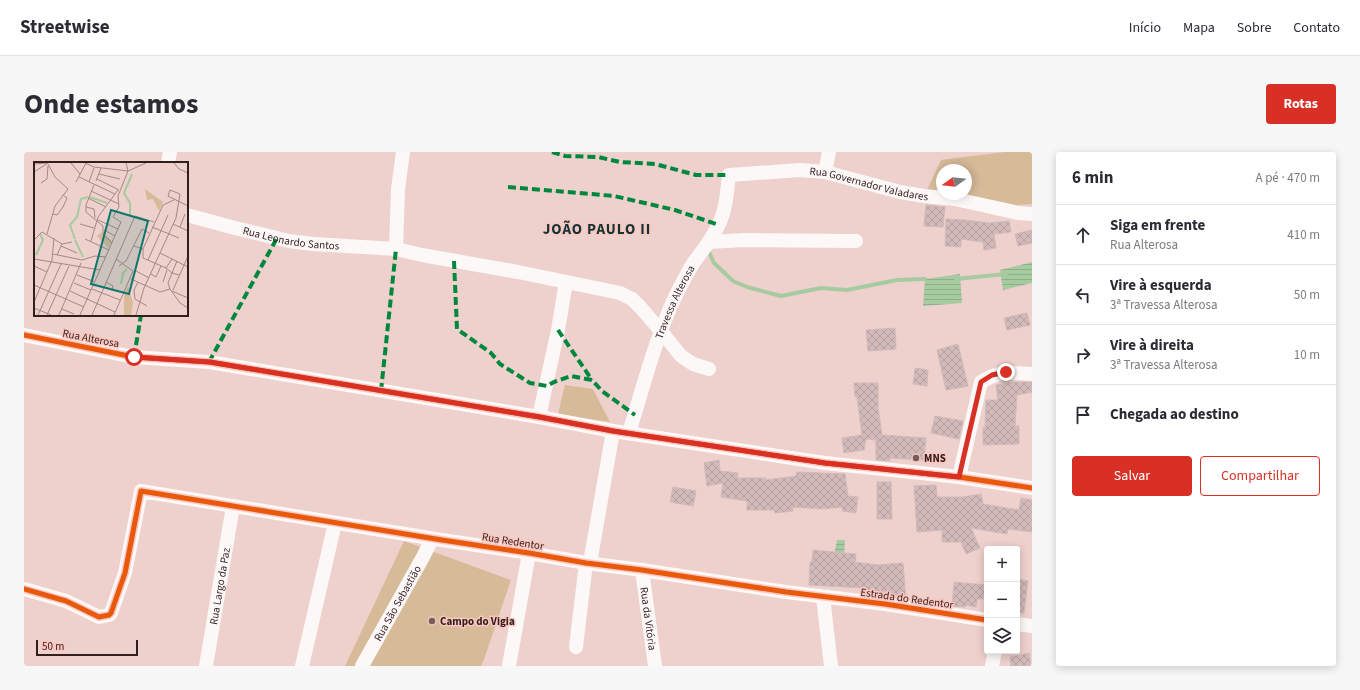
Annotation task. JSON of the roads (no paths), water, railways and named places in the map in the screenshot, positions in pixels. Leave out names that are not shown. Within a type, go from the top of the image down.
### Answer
[{"type":"street","points":[[168,162],[170,152]]},
{"type":"street","points":[[396,249],[398,189],[403,152]]},
{"type":"street","points":[[825,172],[829,152]]},
{"type":"street","name":"Rua Governador Valadares","points":[[729,175],[800,170],[825,172],[900,192],[955,199],[1018,214],[1032,214]]},
{"type":"street","name":"Travessa Alterosa","points":[[629,433],[641,389],[661,331],[684,278],[719,225],[724,209],[729,175]]},
{"type":"street","name":"Rua Leonardo Santos","points":[[188,215],[289,241],[396,249],[608,290],[632,299],[681,356],[693,364],[709,369]]},
{"type":"street","points":[[709,242],[745,240],[856,241]]},
{"type":"street","points":[[540,417],[566,282]]},
{"type":"street","name":"Rua Alterosa","points":[[24,335],[134,357],[210,362],[540,417],[613,431],[825,463],[959,477],[1032,488]]},
{"type":"street","points":[[959,477],[981,382],[992,375],[1006,372],[1032,374]]},
{"type":"street","points":[[576,647],[588,563],[613,431]]},
{"type":"street","name":"Rua Redentor","points":[[25,591],[66,600],[100,616],[109,616],[125,573],[141,492],[432,539],[823,597]]},
{"type":"street","name":"Rua Largo da Paz","points":[[206,666],[232,506]]},
{"type":"street","points":[[302,666],[336,523]]},
{"type":"street","name":"Rua São Sebastião","points":[[362,666],[432,539]]},
{"type":"street","points":[[510,666],[529,553]]},
{"type":"street","name":"Rua da Vitória","points":[[642,570],[654,666]]},
{"type":"street","points":[[823,597],[831,666]]},
{"type":"street","name":"Estrada do Redentor","points":[[823,597],[885,604],[984,620]]},
{"type":"street","points":[[1020,624],[1032,626]]},
{"type":"street","points":[[992,666],[994,654]]},
{"type":"waterway","points":[[708,250],[714,263],[733,281],[747,287],[781,296],[821,288],[847,290],[897,280],[925,279]]},
{"type":"waterway","points":[[956,279],[1006,274]]},
{"type":"place","name":"MNS","points":[[916,458]]},
{"type":"place","name":"Campo do Vigia","points":[[432,621]]},
{"type":"district","name":"JOÃO PAULO II","points":[[597,229]]}]
